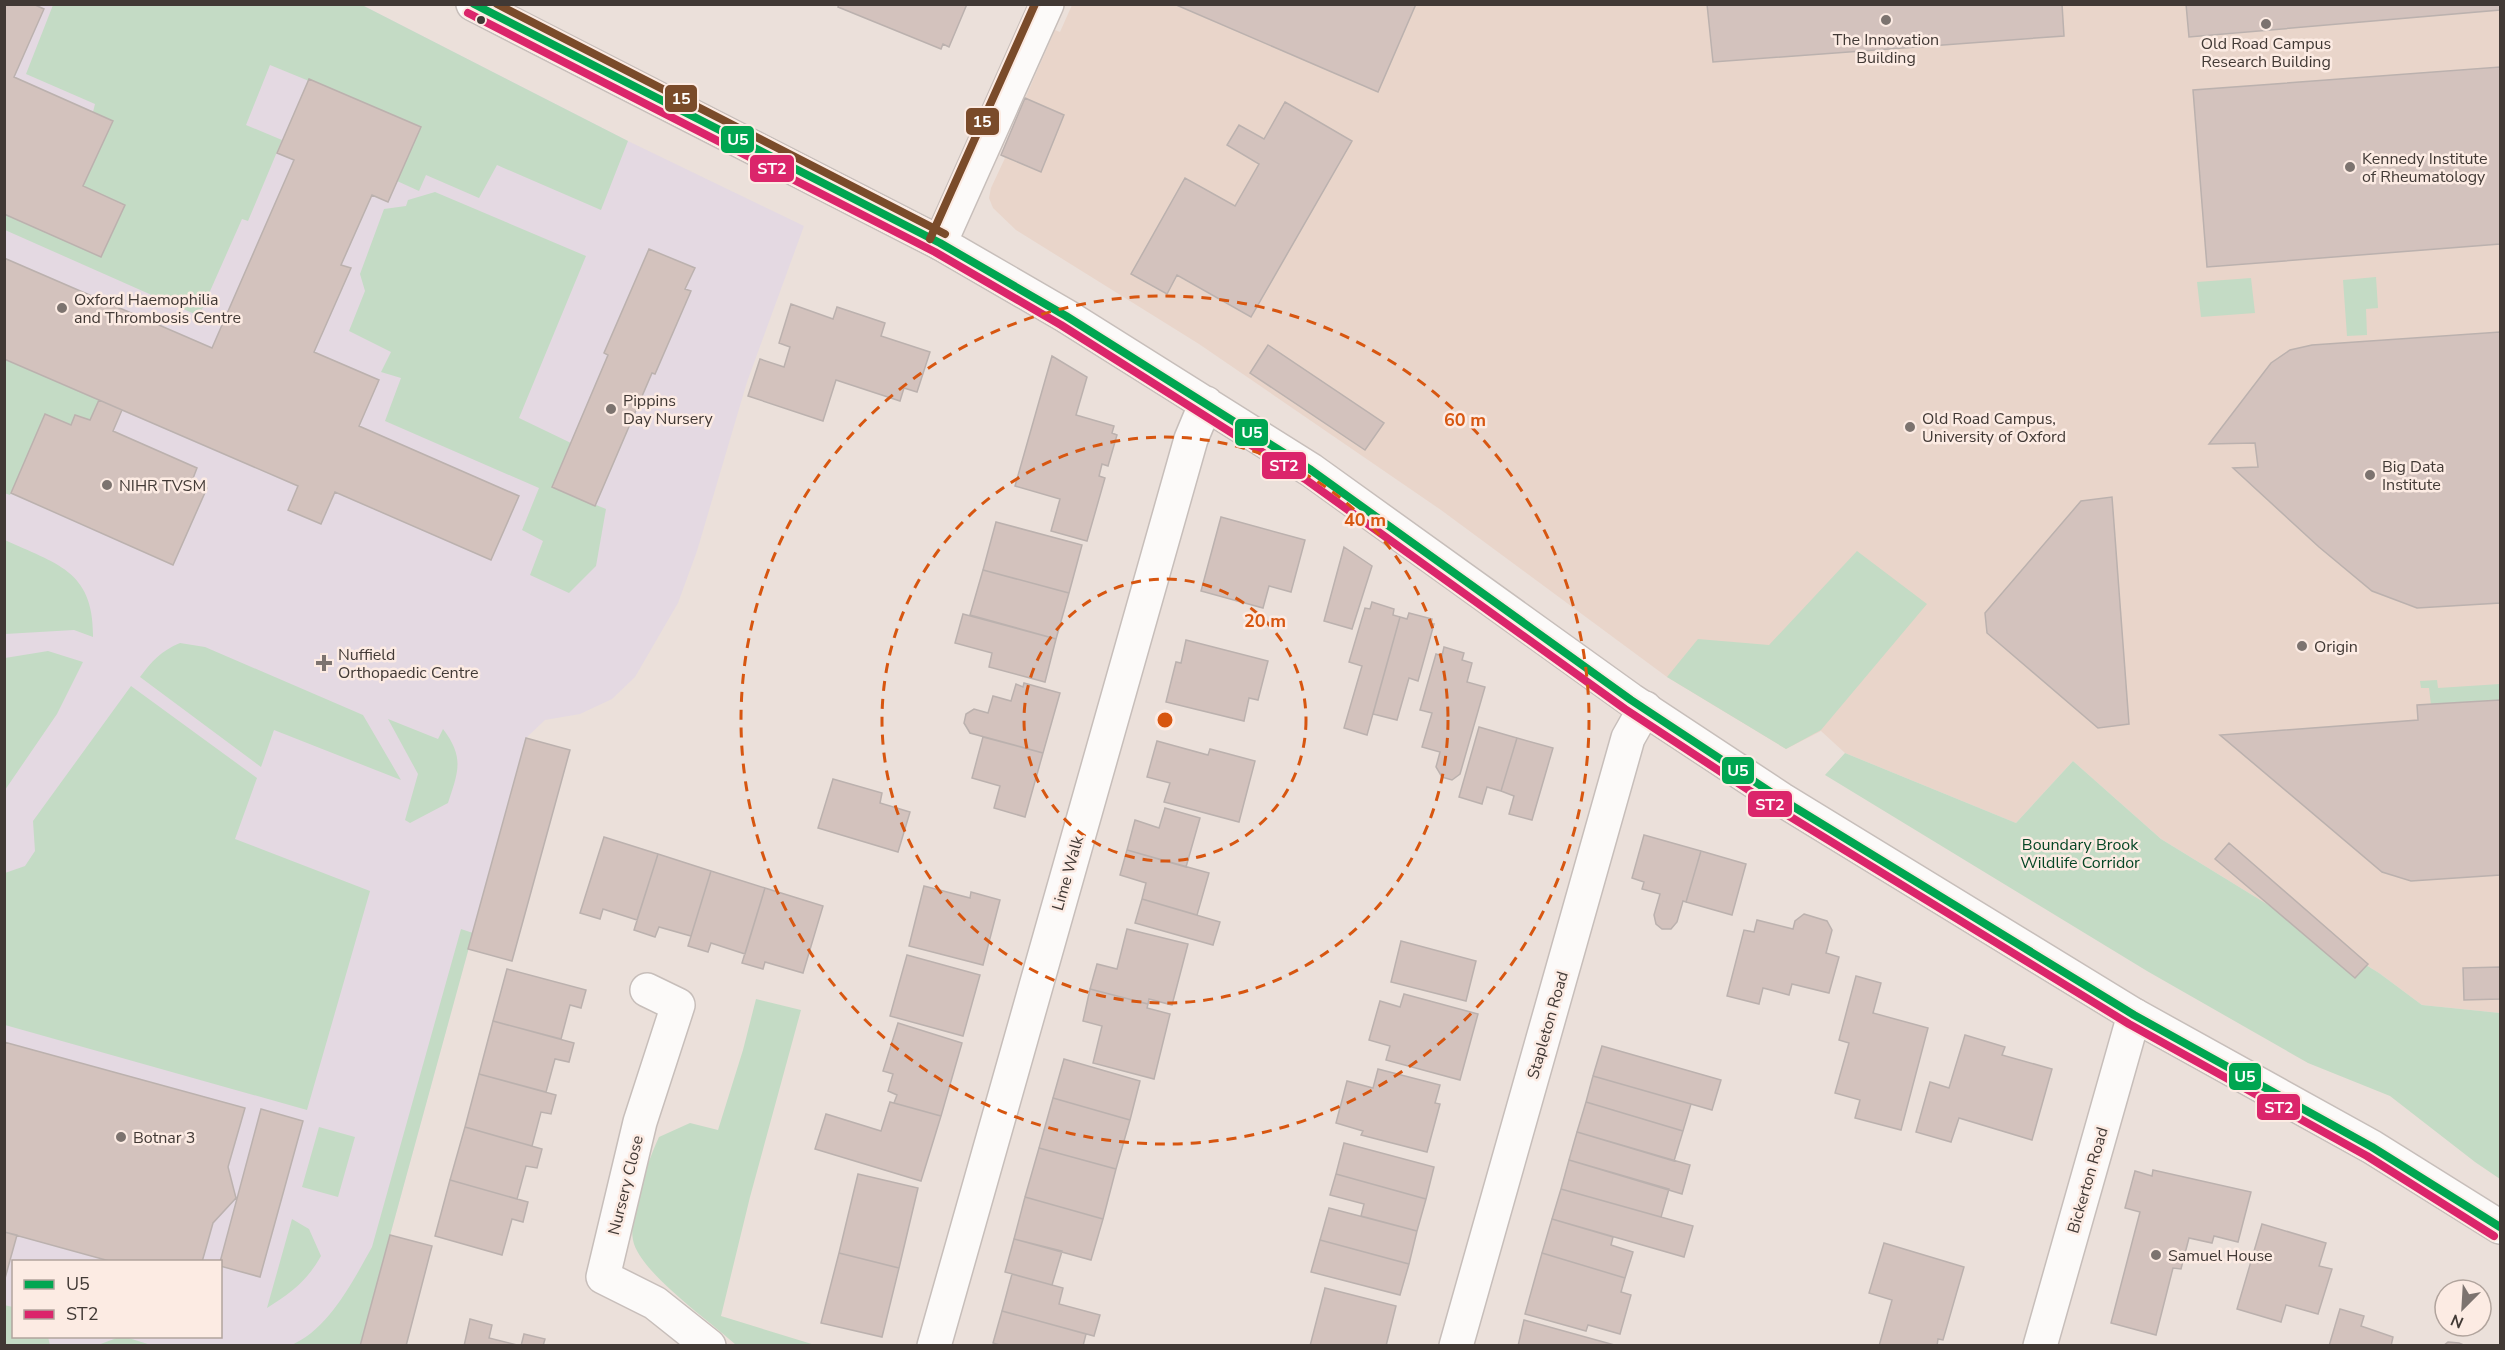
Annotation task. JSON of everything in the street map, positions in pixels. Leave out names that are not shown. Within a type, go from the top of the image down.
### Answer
[{"type":"street","points":[[473,4],[940,243],[1206,402],[1311,470],[1645,708],[1780,799],[2134,1015],[2372,1147],[2500,1227]]},
{"type":"street","points":[[940,243],[1047,4]]},
{"type":"street","name":"Lime Walk","points":[[934,1346],[1187,450],[1206,402]]},
{"type":"street","name":"Stapleton Road","points":[[1456,1346],[1628,738],[1645,708]]},
{"type":"street","name":"Nursery Close","points":[[647,990],[678,1005],[640,1122],[603,1277],[655,1303],[708,1346]]},
{"type":"street","name":"Bickerton Road","points":[[2040,1346],[2134,1015]]},
{"type":"shaded area","name":"Nuffield Orthopaedic Centre","points":[[5,5],[362,5],[628,141],[804,226],[747,382],[697,551],[678,603],[635,677],[612,699],[580,714],[545,720],[526,738],[360,1345],[5,1346]]},
{"type":"shaded area","name":"Old Road Campus, University of Oxford","points":[[1072,5],[2500,5],[2500,1013],[2422,1005],[2379,973],[2161,839],[2073,761],[2016,823],[1845,753],[1821,731],[1786,749],[1667,677],[1441,510],[1199,344],[1016,230],[993,208],[989,198],[991,188],[1005,158],[1001,155],[1055,30],[1060,32]]},
{"type":"green space","points":[[53,5],[362,5],[628,141],[601,210],[497,165],[479,198],[426,175],[419,191],[397,181],[421,127],[270,65],[246,125],[282,140],[248,221],[242,219],[199,316],[5,230],[5,214],[83,186],[112,121],[93,112],[95,104],[26,74]]},
{"type":"green space","points":[[435,192],[586,256],[519,418],[571,443],[552,487],[606,509],[596,566],[569,593],[530,575],[543,541],[522,530],[539,488],[385,421],[401,378],[381,372],[391,352],[349,331],[365,291],[360,274],[384,209],[406,206],[408,200]]},
{"type":"green space","points":[[2376,277],[2378,308],[2366,309],[2367,335],[2347,336],[2343,280]]},
{"type":"green space","points":[[2251,278],[2255,313],[2201,317],[2197,282]]},
{"type":"green space","points":[[4,359],[99,400],[90,420],[75,415],[71,425],[45,414],[10,495],[4,493]]},
{"type":"green space","points":[[5,540],[56,564],[79,583],[87,597],[92,615],[93,637],[74,630],[5,634]]},
{"type":"green space","points":[[1857,551],[1927,604],[1821,730],[1786,749],[1667,677],[1698,639],[1769,645]]},
{"type":"green space","points":[[180,643],[205,647],[363,715],[401,780],[274,730],[261,767],[140,677],[157,657]]},
{"type":"green space","points":[[48,651],[83,662],[57,714],[5,790],[5,658]]},
{"type":"green space","points":[[2437,680],[2438,688],[2500,684],[2500,700],[2431,705],[2429,688],[2421,688],[2420,681]]},
{"type":"green space","points":[[131,686],[257,778],[235,839],[370,891],[307,1110],[5,1025],[5,873],[25,866],[35,851],[33,821]]},
{"type":"green space","points":[[388,719],[438,739],[443,729],[457,757],[457,774],[448,803],[410,823],[405,820],[418,774]]},
{"type":"green space","name":"Boundary Brook Wildlife Corridor","points":[[1845,753],[2016,823],[2073,761],[2161,839],[2379,973],[2422,1005],[2500,1013],[2500,1179],[2390,1096],[2308,1063],[2147,971],[1825,775]]},
{"type":"green space","points":[[461,929],[473,933],[360,1345],[289,1346],[316,1329],[338,1304],[372,1247]]},
{"type":"green space","points":[[756,999],[801,1010],[750,1197],[721,1316],[815,1345],[736,1345],[677,1296],[648,1267],[638,1253],[633,1240],[632,1229],[636,1203],[659,1137],[690,1123],[718,1130]]},
{"type":"green space","points":[[319,1127],[355,1137],[338,1197],[302,1187]]},
{"type":"green space","points":[[292,1219],[309,1229],[321,1256],[298,1286],[267,1308]]},
{"type":"green space","points":[[4,1305],[12,1307],[12,1338],[48,1338],[50,1345],[5,1345]]},
{"type":"green space","points":[[117,1338],[128,1338],[151,1345],[98,1345]]},
{"type":"building","points":[[4,4],[33,4],[44,9],[14,77],[113,121],[83,186],[125,205],[101,257],[4,214]]},
{"type":"building","points":[[839,4],[967,4],[949,47],[943,44],[941,49],[838,7]]},
{"type":"building","points":[[1174,4],[1416,4],[1378,92]]},
{"type":"building","name":"The Innovation Building","points":[[1707,4],[2062,4],[2064,36],[1713,62]]},
{"type":"building","name":"Old Road Campus Research Building","points":[[2186,4],[2500,4],[2500,10],[2189,37]]},
{"type":"building","name":"Kennedy Institute of Rheumatology","points":[[2500,67],[2500,244],[2207,267],[2193,90]]},
{"type":"building","name":"Oxford Haemophilia and Thrombosis Centre","points":[[309,79],[421,127],[388,202],[372,195],[341,265],[351,268],[314,352],[379,380],[359,426],[519,496],[491,560],[335,492],[321,524],[288,510],[298,486],[4,359],[4,258],[212,348],[294,160],[277,153]]},
{"type":"building","points":[[1025,98],[1064,115],[1041,172],[1001,155]]},
{"type":"building","points":[[1285,102],[1352,141],[1251,317],[1177,275],[1167,294],[1131,274],[1185,178],[1235,206],[1259,164],[1227,145],[1239,125],[1264,139]]},
{"type":"building","name":"Pippins Day Nursery","points":[[649,249],[695,268],[685,289],[691,291],[655,374],[652,373],[595,506],[552,487],[608,355],[604,353]]},
{"type":"building","points":[[791,304],[833,319],[837,307],[885,323],[881,336],[930,352],[917,392],[904,388],[900,401],[836,380],[823,421],[748,396],[760,359],[784,367],[790,347],[779,343]]},
{"type":"building","name":"Big Data Institute","points":[[2500,332],[2500,603],[2417,608],[2372,591],[2319,547],[2233,468],[2258,467],[2255,443],[2209,444],[2271,363],[2290,350],[2312,345]]},
{"type":"building","points":[[1268,345],[1384,423],[1365,450],[1250,373]]},
{"type":"building","points":[[1052,356],[1087,377],[1076,415],[1114,426],[1112,433],[1117,435],[1108,466],[1102,464],[1099,476],[1105,478],[1087,541],[1051,531],[1060,499],[1015,486]]},
{"type":"building","name":"NIHR TVSM","points":[[99,400],[122,410],[113,431],[197,468],[192,481],[207,488],[173,565],[11,493],[45,414],[71,425],[75,415],[90,420]]},
{"type":"building","points":[[2112,497],[2129,724],[2098,728],[1987,633],[1985,613],[2081,501]]},
{"type":"building","points":[[1221,517],[1305,540],[1291,592],[1269,586],[1263,608],[1201,591]]},
{"type":"building","points":[[996,522],[1082,545],[1069,593],[983,570]]},
{"type":"building","points":[[1344,547],[1372,566],[1352,629],[1324,621]]},
{"type":"building","points":[[983,570],[1069,593],[1056,639],[970,615]]},
{"type":"building","points":[[1372,602],[1394,609],[1393,615],[1400,617],[1367,735],[1344,728],[1362,666],[1349,662],[1365,608],[1370,609]]},
{"type":"building","points":[[1409,613],[1432,619],[1431,624],[1434,624],[1418,681],[1409,678],[1397,720],[1373,714],[1400,617],[1407,619]]},
{"type":"building","points":[[963,614],[1056,639],[1045,682],[989,667],[992,653],[955,643]]},
{"type":"building","points":[[1186,640],[1268,661],[1258,700],[1249,698],[1244,721],[1166,702],[1176,662],[1181,663]]},
{"type":"building","points":[[1444,647],[1464,653],[1462,660],[1472,663],[1467,682],[1485,687],[1460,774],[1452,780],[1442,777],[1436,767],[1440,752],[1422,747],[1432,713],[1420,710],[1436,654],[1442,656]]},
{"type":"building","points":[[1024,683],[1060,693],[1043,753],[970,733],[964,723],[966,714],[974,709],[988,713],[993,696],[1011,701],[1016,684],[1023,687]]},
{"type":"building","points":[[2500,700],[2500,875],[2411,881],[2382,872],[2220,735],[2418,720],[2417,705]]},
{"type":"building","points":[[1479,727],[1517,738],[1501,791],[1487,787],[1482,804],[1459,797]]},
{"type":"building","points":[[983,737],[1043,753],[1025,817],[994,808],[1000,786],[972,778]]},
{"type":"building","points":[[526,738],[570,750],[512,961],[468,949]]},
{"type":"building","points":[[1517,738],[1553,748],[1532,820],[1509,814],[1514,796],[1501,791]]},
{"type":"building","points":[[1157,741],[1208,755],[1210,749],[1255,761],[1239,822],[1164,802],[1170,783],[1147,777]]},
{"type":"building","points":[[833,779],[882,793],[880,803],[910,812],[898,852],[818,828]]},
{"type":"building","points":[[1165,808],[1200,818],[1186,867],[1127,850],[1135,820],[1159,828]]},
{"type":"building","points":[[1644,835],[1701,851],[1686,902],[1683,901],[1677,922],[1671,929],[1662,929],[1656,924],[1654,915],[1660,894],[1642,889],[1644,882],[1632,878]]},
{"type":"building","points":[[604,837],[658,854],[637,920],[603,909],[600,919],[580,913]]},
{"type":"building","points":[[2229,843],[2368,964],[2355,978],[2215,859]]},
{"type":"building","points":[[1127,850],[1209,873],[1197,915],[1142,899],[1146,883],[1120,875]]},
{"type":"building","points":[[1701,851],[1746,864],[1732,915],[1686,902]]},
{"type":"building","points":[[658,854],[711,871],[691,936],[659,927],[655,937],[634,930]]},
{"type":"building","points":[[711,871],[765,888],[745,954],[711,943],[708,952],[688,946]]},
{"type":"building","points":[[924,886],[970,898],[971,892],[1000,900],[983,965],[909,946]]},
{"type":"building","points":[[765,888],[823,906],[803,973],[765,962],[763,969],[742,963]]},
{"type":"building","points":[[1142,899],[1220,922],[1213,945],[1135,923]]},
{"type":"building","points":[[1804,914],[1827,921],[1832,930],[1826,953],[1839,957],[1829,993],[1792,984],[1789,995],[1763,988],[1759,1004],[1727,996],[1744,930],[1754,932],[1757,920],[1793,929],[1795,921]]},
{"type":"building","points":[[1127,929],[1188,944],[1172,1005],[1149,999],[1148,1004],[1090,989],[1097,964],[1117,969]]},
{"type":"building","points":[[1401,941],[1476,961],[1466,1001],[1391,982]]},
{"type":"building","points":[[907,955],[980,975],[963,1036],[890,1016]]},
{"type":"building","points":[[2500,967],[2500,999],[2464,1000],[2463,968]]},
{"type":"building","points":[[507,969],[586,990],[581,1008],[570,1005],[561,1039],[493,1021]]},
{"type":"building","points":[[1856,976],[1881,983],[1873,1013],[1928,1028],[1901,1130],[1855,1118],[1860,1100],[1835,1093],[1849,1043],[1839,1040]]},
{"type":"building","points":[[1090,989],[1148,1004],[1147,1008],[1170,1014],[1154,1079],[1093,1063],[1102,1026],[1083,1021]]},
{"type":"building","points":[[1404,994],[1478,1014],[1460,1080],[1386,1060],[1390,1046],[1369,1040],[1380,1001],[1400,1007]]},
{"type":"building","points":[[493,1021],[574,1043],[569,1062],[555,1059],[546,1092],[479,1074]]},
{"type":"building","points":[[898,1023],[962,1043],[941,1116],[894,1103],[897,1095],[888,1091],[893,1074],[883,1071]]},
{"type":"building","points":[[1965,1035],[2005,1047],[2002,1055],[2052,1069],[2032,1140],[1959,1118],[1951,1142],[1916,1132],[1930,1082],[1949,1088]]},
{"type":"building","name":"Botnar 3","points":[[4,1042],[245,1108],[228,1167],[236,1198],[213,1223],[203,1260],[106,1260],[4,1232]]},
{"type":"building","points":[[1602,1046],[1721,1080],[1712,1110],[1593,1076]]},
{"type":"building","points":[[1064,1059],[1140,1081],[1130,1120],[1053,1098]]},
{"type":"building","points":[[1378,1069],[1440,1085],[1435,1103],[1440,1104],[1427,1152],[1361,1135],[1363,1131],[1336,1123],[1347,1081],[1373,1088]]},
{"type":"building","points":[[479,1074],[556,1095],[551,1114],[541,1112],[532,1146],[465,1127]]},
{"type":"building","points":[[1593,1076],[1691,1104],[1683,1131],[1586,1102]]},
{"type":"building","points":[[1053,1098],[1130,1120],[1116,1169],[1039,1148]]},
{"type":"building","points":[[890,1102],[941,1116],[921,1181],[815,1149],[826,1114],[881,1131]]},
{"type":"building","points":[[1586,1102],[1683,1131],[1674,1161],[1577,1132]]},
{"type":"building","points":[[261,1109],[303,1121],[260,1277],[222,1267],[221,1260]]},
{"type":"building","points":[[465,1127],[542,1149],[537,1168],[526,1166],[517,1199],[450,1180]]},
{"type":"building","points":[[1577,1132],[1690,1165],[1682,1194],[1569,1160]]},
{"type":"building","points":[[1344,1143],[1434,1167],[1426,1199],[1336,1174]]},
{"type":"building","points":[[1039,1148],[1116,1169],[1103,1219],[1025,1197]]},
{"type":"building","points":[[1569,1160],[1669,1189],[1661,1217],[1561,1189]]},
{"type":"building","name":"Samuel House","points":[[2153,1170],[2251,1192],[2238,1242],[2214,1236],[2212,1243],[2189,1238],[2181,1269],[2173,1268],[2156,1335],[2111,1323],[2140,1212],[2125,1208],[2135,1171],[2152,1176]]},
{"type":"building","points":[[858,1174],[918,1188],[899,1268],[839,1253]]},
{"type":"building","points":[[1336,1174],[1426,1199],[1417,1231],[1361,1216],[1364,1204],[1330,1195]]},
{"type":"building","points":[[450,1180],[528,1202],[523,1222],[512,1219],[502,1255],[435,1236]]},
{"type":"building","points":[[1561,1189],[1693,1226],[1684,1257],[1552,1219]]},
{"type":"building","points":[[1025,1197],[1103,1219],[1091,1260],[1014,1239]]},
{"type":"building","points":[[1329,1208],[1417,1231],[1409,1264],[1320,1240]]},
{"type":"building","points":[[1552,1219],[1613,1237],[1611,1245],[1633,1252],[1625,1278],[1542,1253]]},
{"type":"building","points":[[2262,1224],[2326,1243],[2319,1266],[2332,1269],[2318,1314],[2286,1305],[2281,1322],[2237,1309]]},
{"type":"building","points":[[4,1232],[17,1235],[4,1282]]},
{"type":"building","points":[[390,1235],[432,1246],[406,1346],[360,1346]]},
{"type":"building","points":[[1014,1239],[1062,1251],[1052,1285],[1005,1272]]},
{"type":"building","points":[[1320,1240],[1409,1264],[1400,1295],[1311,1272]]},
{"type":"building","points":[[1884,1243],[1964,1267],[1943,1340],[1938,1339],[1937,1346],[1879,1346],[1892,1300],[1869,1293]]},
{"type":"building","points":[[839,1253],[899,1268],[882,1337],[821,1323]]},
{"type":"building","points":[[1542,1253],[1625,1278],[1621,1292],[1631,1295],[1620,1334],[1588,1325],[1586,1331],[1525,1314]]},
{"type":"building","points":[[1012,1274],[1063,1288],[1059,1304],[1100,1315],[1094,1336],[1002,1311]]},
{"type":"building","points":[[1325,1288],[1396,1306],[1386,1346],[1310,1346]]},
{"type":"building","points":[[2340,1309],[2364,1316],[2361,1326],[2393,1337],[2391,1346],[2329,1346]]},
{"type":"building","points":[[1002,1311],[1086,1334],[1083,1346],[1003,1346],[993,1343]]},
{"type":"building","points":[[470,1319],[492,1325],[489,1338],[521,1346],[464,1346]]},
{"type":"building","points":[[1524,1320],[1618,1346],[1518,1346]]},
{"type":"building","points":[[524,1334],[545,1339],[543,1346],[521,1346]]},
{"type":"building","points":[[2448,1342],[2459,1343],[2466,1346],[2443,1346]]},
{"type":"transit line","name":"U5","points":[[474,4],[940,243],[1066,316],[1311,470],[1631,700],[1781,799],[2134,1015],[2372,1147],[2500,1227]]},
{"type":"transit line","name":"15","points":[[497,4],[945,234]]},
{"type":"transit line","name":"15","points":[[930,239],[1035,4]]},
{"type":"transit line","name":"ST2","points":[[468,13],[935,252],[1061,325],[1305,479],[1625,709],[1776,808],[2129,1024],[2367,1156],[2494,1236]]},
{"type":"place","name":"The Innovation Building","points":[[1886,20]]},
{"type":"place","name":"Old Road Campus Research Building","points":[[2266,24]]},
{"type":"place","name":"Kennedy Institute of Rheumatology","points":[[2350,167]]},
{"type":"place","name":"Oxford Haemophilia and Thrombosis Centre","points":[[62,308]]},
{"type":"place","name":"Pippins Day Nursery","points":[[611,409]]},
{"type":"place","name":"Old Road Campus, University of Oxford","points":[[1910,427]]},
{"type":"place","name":"Big Data Institute","points":[[2370,475]]},
{"type":"place","name":"NIHR TVSM","points":[[107,485]]},
{"type":"place","name":"Origin","points":[[2302,646]]},
{"type":"place","name":"Nuffield Orthopaedic Centre","points":[[324,663]]},
{"type":"place","name":"Botnar 3","points":[[121,1137]]},
{"type":"place","name":"Samuel House","points":[[2156,1255]]}]
